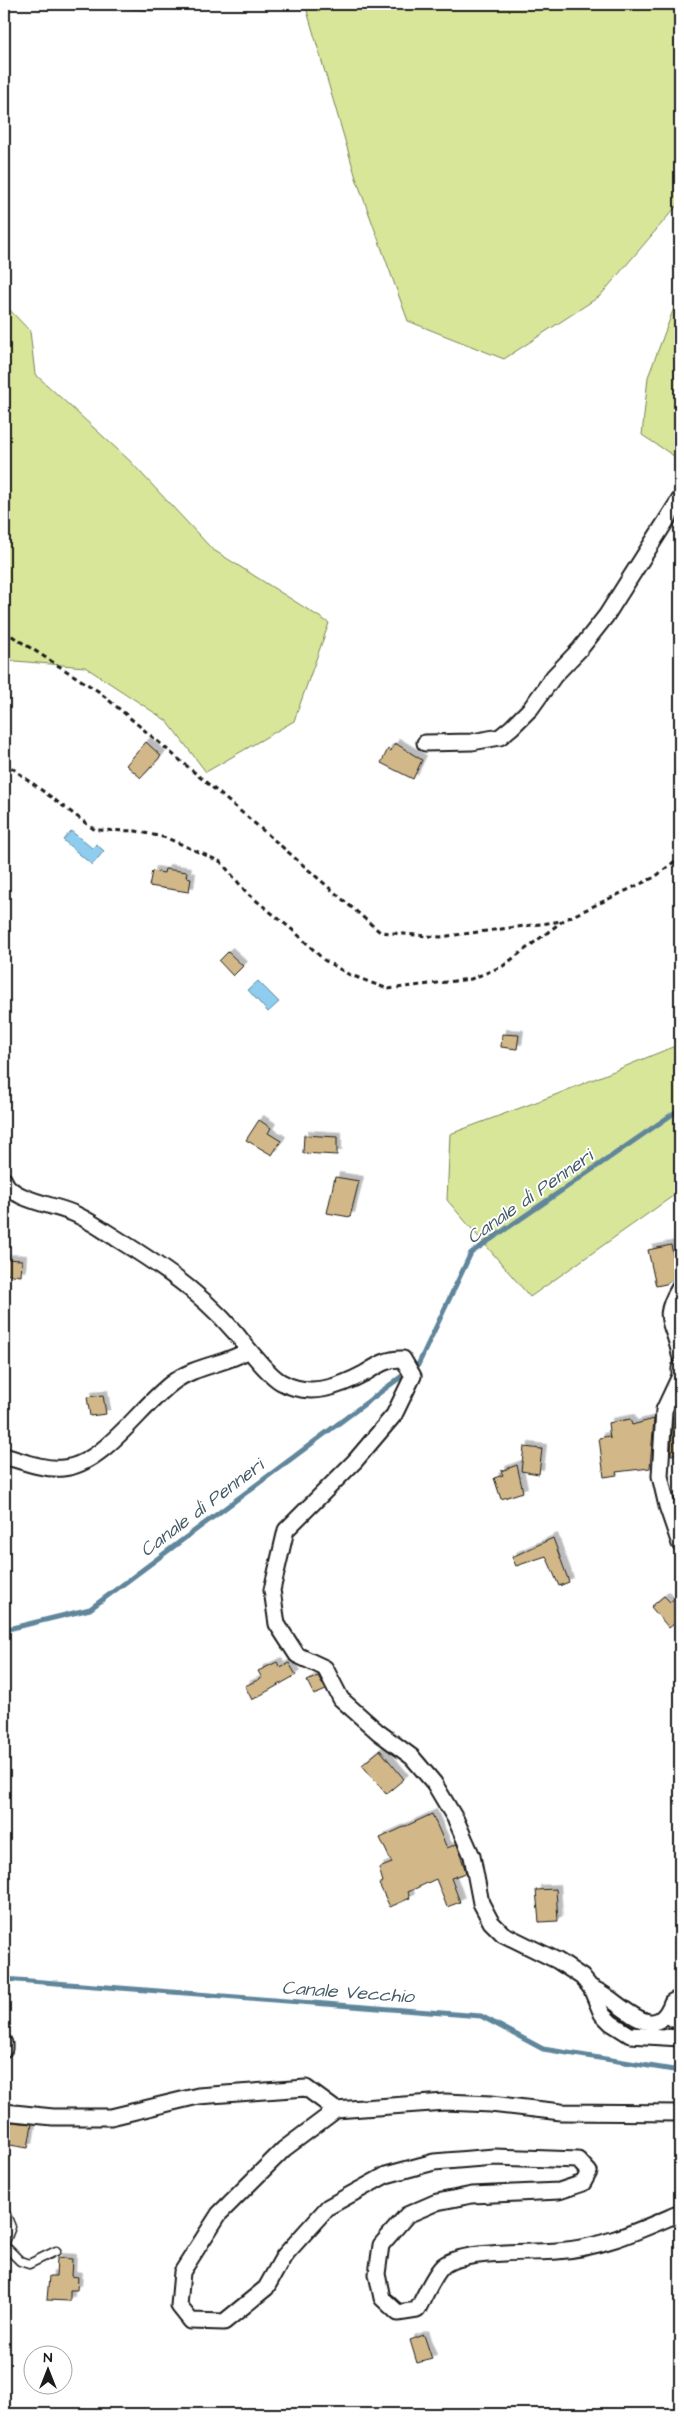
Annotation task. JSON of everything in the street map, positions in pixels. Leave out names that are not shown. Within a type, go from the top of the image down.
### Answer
[{"type":"street","points":[[425,744],[472,742],[500,737],[512,727],[531,708],[554,676],[580,649],[606,616],[680,499]]},
{"type":"street","points":[[4,1180],[17,1194],[77,1214],[164,1268],[202,1297],[235,1332],[248,1350],[280,1382],[298,1389],[326,1389],[346,1383],[391,1358],[403,1359],[414,1376],[394,1415],[355,1461],[286,1530],[272,1590],[277,1624],[297,1655],[325,1668],[340,1699],[378,1732],[412,1757],[434,1782],[456,1820],[472,1856],[481,1903],[492,1922],[503,1934],[558,1962],[582,1977],[591,1988],[602,2014],[611,2023],[630,2035],[680,2038]]},
{"type":"street","points":[[680,1287],[670,1305],[668,1318],[680,1355]]},
{"type":"street","points":[[4,1456],[61,1468],[80,1465],[126,1429],[172,1383],[191,1371],[238,1357],[248,1350]]},
{"type":"street","points":[[680,1368],[680,1376],[664,1410],[660,1476],[667,1506],[680,1544]]},
{"type":"street","points":[[591,1988],[600,1990],[631,2016],[644,2022],[654,2022],[668,2010],[672,2002],[680,1998]]},
{"type":"street","points":[[668,2010],[672,2018],[680,2022]]},
{"type":"street","points":[[4,2043],[4,2049]]},
{"type":"street","points":[[4,2112],[53,2117],[111,2117],[198,2096],[306,2088],[336,2110]]},
{"type":"street","points":[[680,2113],[561,2112],[491,2104],[445,2102],[336,2110],[284,2149],[219,2214],[182,2272],[179,2306],[191,2321],[224,2322],[266,2288],[284,2256],[328,2207],[386,2175],[434,2162],[494,2158],[578,2160],[590,2172],[583,2183],[559,2191],[472,2195],[437,2202],[407,2215],[380,2245],[377,2274],[382,2298],[398,2313],[417,2310],[442,2266],[466,2257],[557,2251],[594,2246],[630,2235],[680,2213]]},
{"type":"lane","points":[[4,2210],[10,2227],[4,2246],[20,2261],[29,2264],[56,2251]]},
{"type":"path","points":[[4,630],[98,691],[380,932],[440,937],[564,920]]},
{"type":"path","points":[[4,762],[94,830],[136,831],[160,836],[221,862],[248,893],[295,932],[324,960],[348,974],[388,989],[471,979],[503,966],[564,920],[655,876],[680,857]]},
{"type":"green space","points":[[76,4],[161,4],[153,11]]},
{"type":"green space","points":[[305,4],[680,4],[680,202],[600,296],[504,359],[408,321],[356,178]]},
{"type":"green space","points":[[680,292],[680,460],[642,435],[648,377]]},
{"type":"green space","points":[[4,304],[30,331],[35,374],[129,460],[212,549],[329,623],[294,721],[206,772],[167,721],[85,667],[4,660]]},
{"type":"green space","points":[[680,1044],[680,1191],[530,1297],[447,1200],[450,1134],[555,1095]]},
{"type":"water","points":[[71,831],[92,848],[96,844],[104,851],[92,865],[63,840]]},
{"type":"water","points":[[258,981],[279,1002],[268,1012],[248,990]]},
{"type":"building","points":[[146,742],[161,756],[141,778],[126,765]]},
{"type":"building","points":[[395,743],[422,760],[413,779],[381,763],[388,749],[391,751]]},
{"type":"building","points":[[165,869],[187,872],[186,877],[191,878],[189,892],[149,886],[152,871],[164,873]]},
{"type":"building","points":[[228,952],[243,966],[233,976],[219,961]]},
{"type":"building","points":[[502,1034],[519,1035],[517,1049],[501,1047]]},
{"type":"building","points":[[259,1120],[271,1128],[268,1133],[281,1141],[272,1155],[246,1140]]},
{"type":"building","points":[[304,1135],[337,1137],[337,1155],[303,1153]]},
{"type":"building","points":[[335,1177],[359,1181],[350,1217],[327,1213]]},
{"type":"building","points":[[671,1245],[678,1276],[666,1284],[656,1286],[648,1250]]},
{"type":"building","points":[[4,1259],[22,1260],[21,1276],[4,1274]]},
{"type":"building","points":[[103,1395],[106,1414],[90,1416],[87,1397]]},
{"type":"building","points":[[673,1416],[680,1416],[680,1453],[671,1455]]},
{"type":"building","points":[[630,1419],[632,1425],[654,1419],[650,1468],[616,1472],[617,1475],[604,1477],[599,1438],[609,1436],[610,1439],[608,1423]]},
{"type":"building","points":[[524,1447],[542,1449],[539,1474],[521,1471]]},
{"type":"building","points":[[517,1465],[523,1492],[501,1499],[494,1478],[503,1475],[501,1471]]},
{"type":"building","points":[[553,1538],[569,1582],[559,1586],[546,1556],[516,1566],[512,1557]]},
{"type":"building","points":[[680,1594],[680,1619],[669,1628],[651,1607],[664,1596],[670,1602]]},
{"type":"building","points":[[277,1662],[280,1667],[289,1663],[296,1675],[252,1700],[245,1686],[262,1678],[258,1671]]},
{"type":"building","points":[[318,1676],[326,1690],[314,1695],[307,1681]]},
{"type":"building","points":[[380,1750],[404,1779],[386,1794],[362,1765]]},
{"type":"building","points":[[432,1814],[447,1848],[457,1844],[466,1873],[451,1878],[460,1902],[447,1907],[436,1879],[408,1892],[410,1898],[390,1907],[379,1884],[383,1882],[379,1868],[392,1863],[380,1838]]},
{"type":"building","points":[[556,1889],[558,1921],[539,1922],[536,1890]]},
{"type":"building","points":[[4,2121],[32,2124],[28,2148],[4,2144]]},
{"type":"building","points":[[57,2258],[72,2259],[71,2276],[78,2277],[77,2290],[70,2290],[70,2301],[47,2300],[49,2276],[56,2276]]},
{"type":"building","points":[[424,2335],[432,2359],[417,2363],[410,2340]]},
{"type":"waterway","name":"Canale di Penneri","points":[[418,1365],[471,1253],[680,1109]]},
{"type":"waterway","name":"Canale di Penneri","points":[[4,1630],[90,1609],[402,1376]]},
{"type":"waterway","name":"Canale Vecchio","points":[[4,1979],[481,2016],[543,2049],[680,2071]]}]
